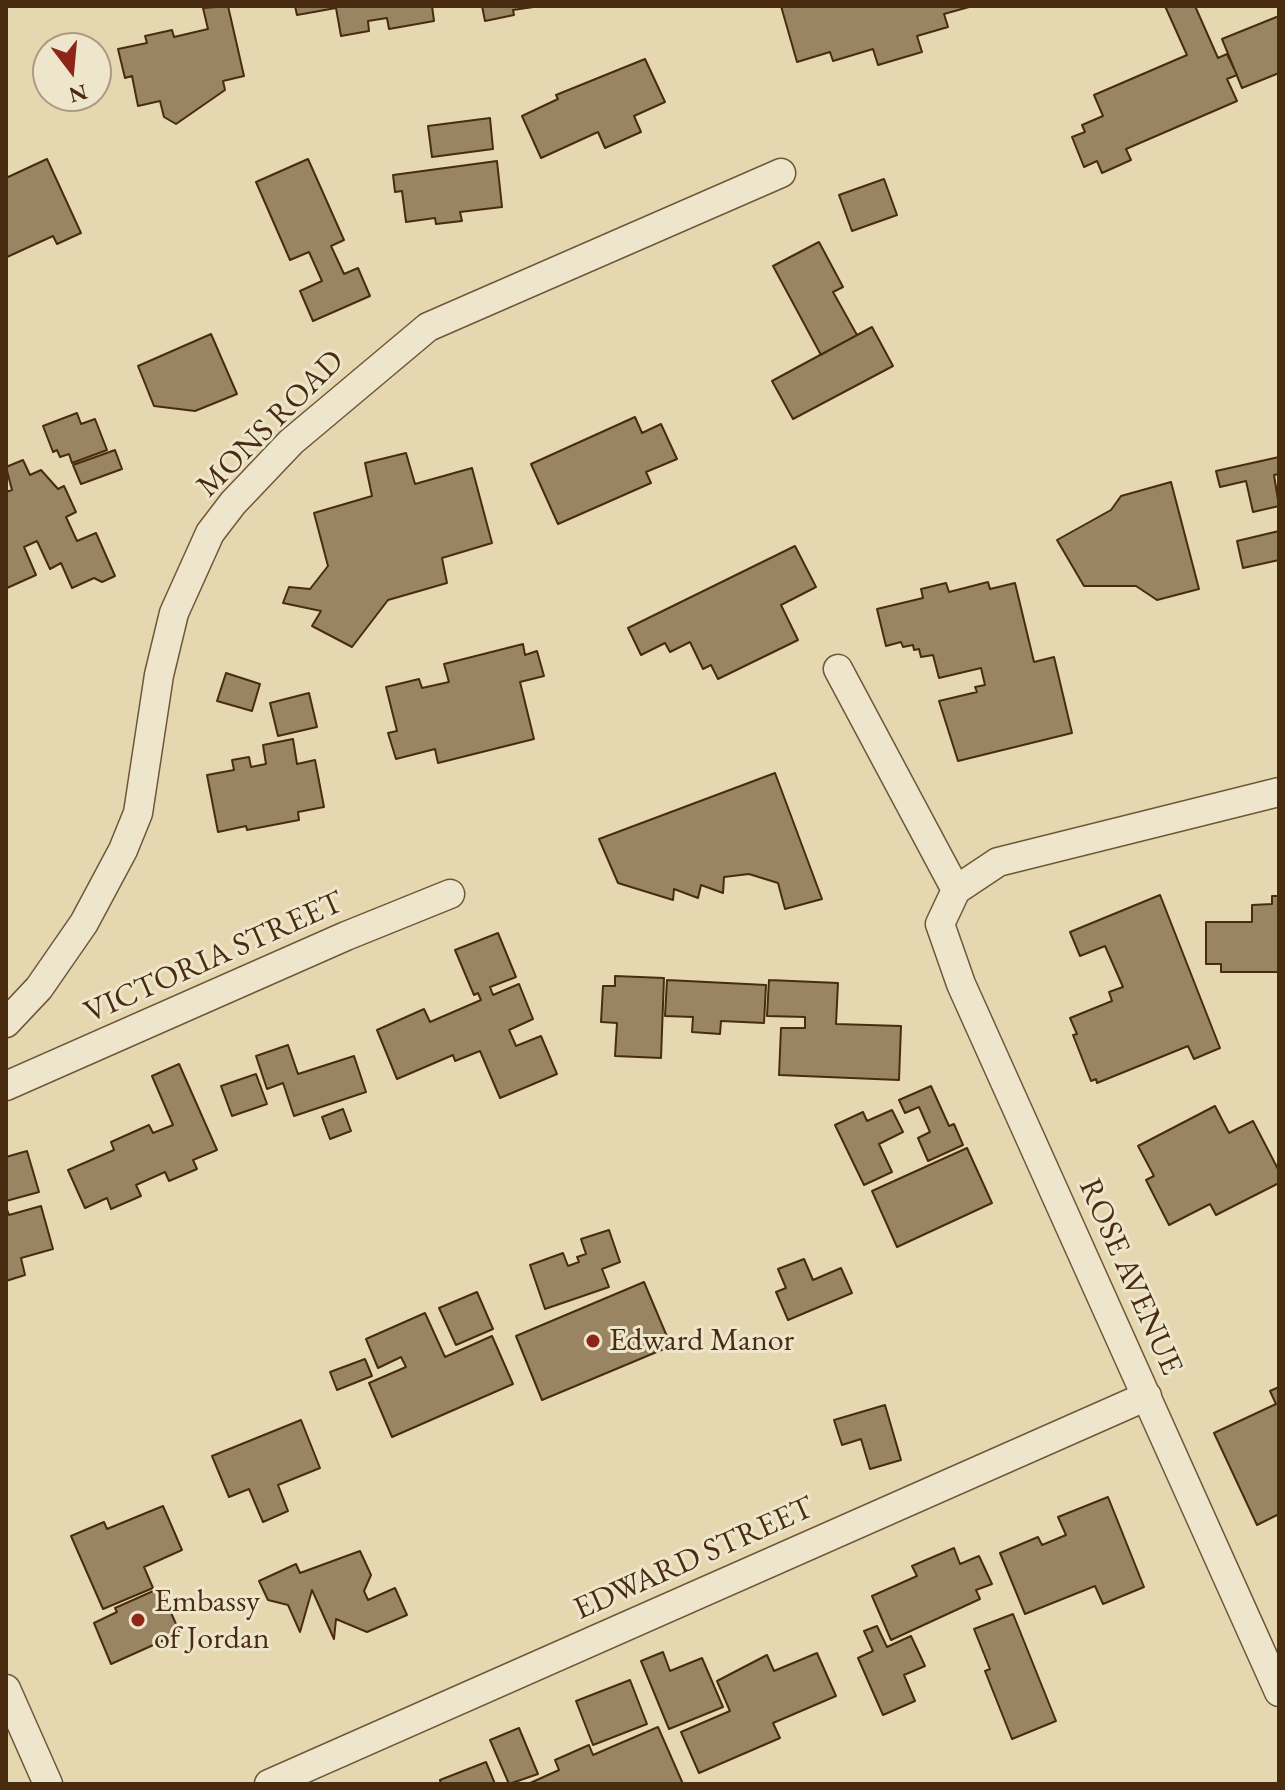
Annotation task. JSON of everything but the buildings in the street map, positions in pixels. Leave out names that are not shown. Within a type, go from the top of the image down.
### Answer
[{"type":"street","name":"MONS ROAD","points":[[6,1023],[39,988],[84,923],[123,850],[138,813],[159,675],[174,613],[210,533],[233,503],[291,442],[428,327],[781,173]]},
{"type":"street","points":[[838,669],[956,890],[985,868],[1015,856],[1279,792]]},
{"type":"street","name":"ROSE AVENUE","points":[[956,890],[940,924],[943,939],[1279,1692]]},
{"type":"street","name":"VICTORIA STREET","points":[[6,1086],[346,936],[450,894]]},
{"type":"street","name":"EDWARD STREET","points":[[269,1784],[1147,1396]]},
{"type":"street","points":[[6,1689],[48,1784]]},
{"type":"place","name":"Edward Manor","points":[[593,1341]]},
{"type":"place","name":"Embassy of Jordan","points":[[138,1620]]}]
